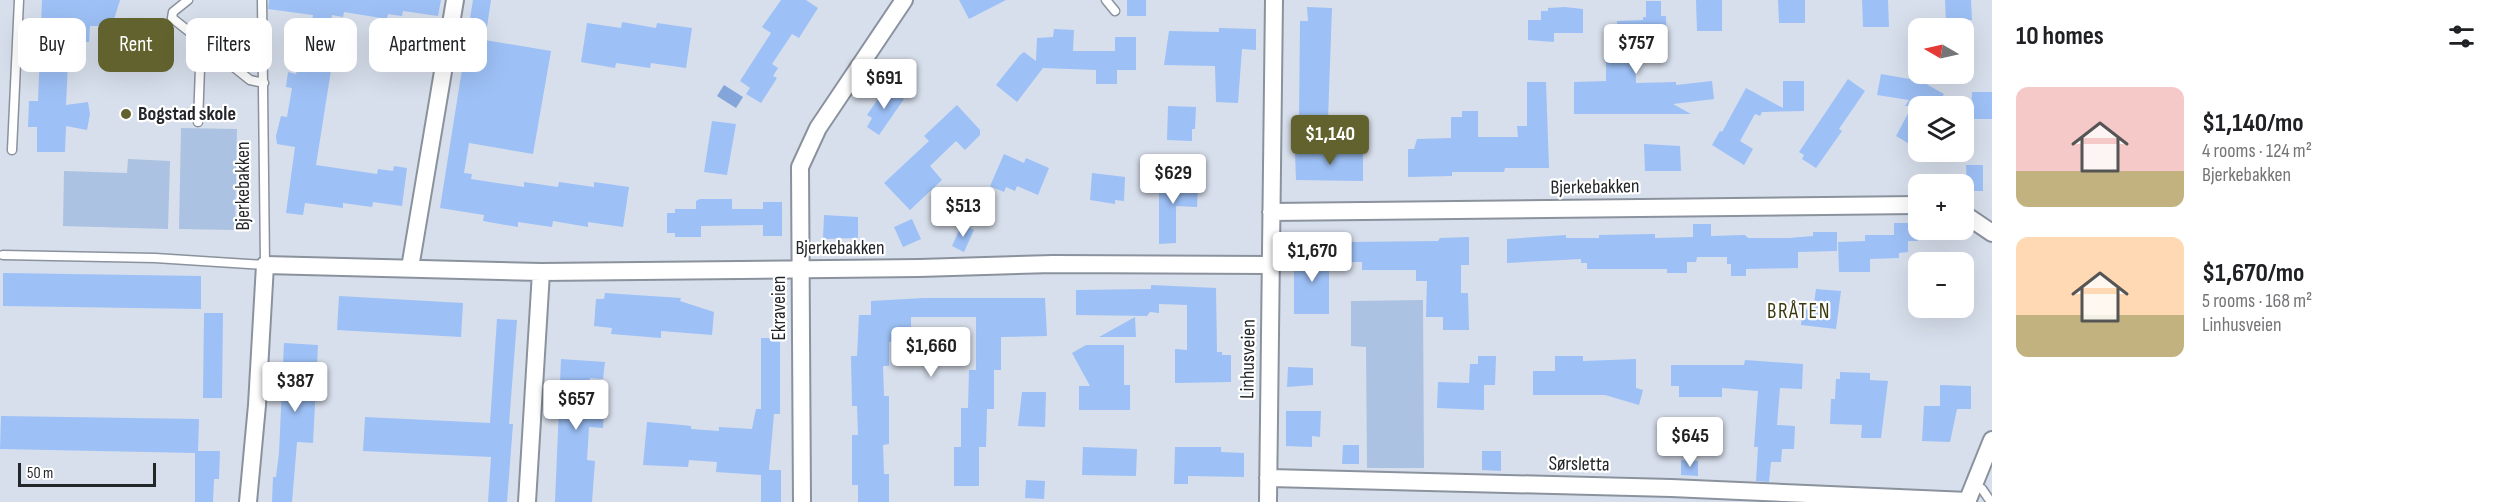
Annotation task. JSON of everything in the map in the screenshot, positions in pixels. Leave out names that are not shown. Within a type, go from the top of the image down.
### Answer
[{"type":"street","points":[[410,268],[455,0]]},
{"type":"street","name":"Ekraveien","points":[[802,502],[800,269],[802,160],[818,128],[904,0]]},
{"type":"street","name":"Linhusveien","points":[[1268,502],[1274,0]]},
{"type":"street","name":"Bjerkebakken","points":[[1271,212],[1908,205]]},
{"type":"street","points":[[1974,221],[1992,233]]},
{"type":"street","name":"Bjerkebakken","points":[[264,265],[541,272],[919,268],[1053,264],[1270,265]]},
{"type":"street","points":[[248,502],[257,405],[264,265]]},
{"type":"street","points":[[526,502],[541,272]]},
{"type":"street","points":[[1970,496],[1992,440]]},
{"type":"street","name":"Sørsletta","points":[[1268,478],[1970,496]]},
{"type":"lane","points":[[12,150],[19,0]]},
{"type":"lane","points":[[186,29],[172,18],[173,12],[188,0]]},
{"type":"lane","name":"Bjerkebakken","points":[[3,255],[155,258],[264,265],[262,0]]},
{"type":"lane","points":[[1106,0],[1115,11]]},
{"type":"lane","points":[[198,122],[200,72]]},
{"type":"lane","points":[[240,72],[250,80],[264,83]]},
{"type":"lane","points":[[1970,496],[1991,498]]},
{"type":"shaded area","points":[[724,85],[743,97],[736,108],[717,96]]},
{"type":"shaded area","points":[[181,128],[237,129],[235,230],[179,229]]},
{"type":"shaded area","points":[[128,159],[170,161],[168,229],[63,226],[64,171],[127,173]]},
{"type":"shaded area","points":[[1423,300],[1424,468],[1367,468],[1366,347],[1351,346],[1351,301]]},
{"type":"building","points":[[42,0],[120,0],[114,18],[98,18],[98,26],[90,26],[89,42],[86,42],[86,18],[41,18]]},
{"type":"building","points":[[269,0],[441,0],[438,16],[403,11],[402,16],[388,14],[387,18],[344,12],[343,17],[332,15],[332,18],[313,18],[313,15],[268,9]]},
{"type":"building","points":[[473,0],[491,0],[487,27],[487,18],[470,18]]},
{"type":"building","points":[[781,0],[806,0],[818,8],[799,38],[792,34],[772,64],[778,68],[773,76],[777,78],[761,103],[746,94],[750,88],[740,81],[771,33],[762,27]]},
{"type":"building","points":[[959,0],[1006,0],[969,19]]},
{"type":"building","points":[[1127,0],[1146,0],[1146,16],[1127,16]]},
{"type":"building","points":[[1696,0],[1722,0],[1722,31],[1697,31]]},
{"type":"building","points":[[1778,0],[1805,0],[1805,23],[1779,23]]},
{"type":"building","points":[[1862,0],[1888,0],[1889,27],[1863,27]]},
{"type":"building","points":[[1945,0],[1971,0],[1972,18],[1946,18]]},
{"type":"building","points":[[1646,1],[1661,1],[1661,16],[1666,16],[1667,46],[1636,50],[1636,83],[1676,82],[1676,85],[1712,81],[1714,99],[1673,104],[1691,114],[1574,114],[1574,82],[1606,81],[1606,35],[1617,35],[1617,21],[1643,20],[1643,17],[1646,17]]},
{"type":"building","points":[[1307,7],[1332,8],[1328,119],[1299,118],[1300,21],[1308,21]]},
{"type":"building","points":[[1548,8],[1583,9],[1583,33],[1554,33],[1554,42],[1528,40],[1528,20],[1541,20],[1541,11],[1548,11]]},
{"type":"building","points":[[622,22],[656,28],[657,23],[692,28],[686,68],[651,63],[650,68],[616,63],[615,68],[581,62],[587,23],[621,28]]},
{"type":"building","points":[[1219,28],[1256,29],[1256,50],[1242,49],[1238,103],[1216,102],[1215,66],[1164,65],[1169,31],[1219,32]]},
{"type":"building","points":[[1054,29],[1074,30],[1073,51],[1115,51],[1115,37],[1136,37],[1136,70],[1117,70],[1117,84],[1096,84],[1096,70],[1043,68],[1017,102],[996,85],[1024,52],[1036,61],[1037,38],[1053,37]]},
{"type":"building","points":[[487,40],[551,51],[533,154],[469,143],[464,173],[472,174],[471,179],[524,187],[524,182],[558,187],[559,182],[594,187],[594,182],[629,187],[623,227],[588,222],[588,227],[553,221],[552,227],[518,222],[518,227],[483,221],[484,215],[440,208],[462,72],[487,72]]},
{"type":"building","points":[[39,72],[68,72],[66,105],[88,102],[90,114],[87,130],[66,126],[65,152],[37,152],[37,127],[28,127],[29,101],[38,101]]},
{"type":"building","points":[[288,72],[296,74],[296,72],[331,72],[316,165],[377,174],[378,169],[393,171],[394,166],[407,168],[402,206],[373,202],[372,207],[343,203],[343,208],[305,203],[303,215],[286,213],[295,147],[277,144],[276,136],[281,116],[287,117],[292,88],[286,87]]},
{"type":"building","points":[[1881,74],[1908,79],[1908,84],[1926,84],[1944,94],[1943,96],[1908,96],[1908,100],[1877,95]]},
{"type":"building","points":[[1848,79],[1865,91],[1839,129],[1842,131],[1816,168],[1802,159],[1804,155],[1799,152]]},
{"type":"building","points":[[1783,81],[1804,81],[1804,111],[1762,112],[1760,116],[1755,114],[1740,141],[1753,149],[1744,165],[1712,145],[1720,131],[1722,132],[1746,88],[1783,108]]},
{"type":"building","points":[[1527,82],[1546,82],[1549,168],[1505,168],[1504,172],[1452,172],[1452,176],[1408,177],[1408,149],[1414,149],[1417,139],[1451,138],[1451,117],[1462,117],[1462,111],[1478,111],[1478,137],[1518,137],[1517,126],[1527,126]]},
{"type":"building","points":[[886,87],[904,99],[879,135],[867,127],[872,118],[867,115]]},
{"type":"building","points":[[1972,92],[1992,92],[1992,119],[1974,119],[1974,96],[1972,96]]},
{"type":"building","points":[[957,105],[980,130],[980,135],[965,150],[956,141],[930,166],[942,180],[910,210],[884,183],[929,141],[924,136]]},
{"type":"building","points":[[1168,106],[1196,107],[1192,141],[1167,140]]},
{"type":"building","points":[[1908,114],[1908,143],[1896,136]]},
{"type":"building","points":[[712,121],[736,124],[727,175],[704,172]]},
{"type":"building","points":[[1644,144],[1680,146],[1681,171],[1645,171]]},
{"type":"building","points":[[1363,151],[1363,181],[1296,180],[1295,154]]},
{"type":"building","points":[[1004,154],[1024,163],[1026,158],[1049,168],[1038,195],[1017,186],[1015,191],[1006,187],[1004,192],[990,186]]},
{"type":"building","points":[[1966,165],[1983,165],[1983,191],[1974,191],[1974,174],[1966,174]]},
{"type":"building","points":[[1092,173],[1125,177],[1124,201],[1115,200],[1115,204],[1090,200]]},
{"type":"building","points":[[1159,177],[1188,179],[1188,188],[1198,188],[1197,207],[1176,206],[1176,243],[1159,244]]},
{"type":"building","points":[[732,199],[732,209],[763,209],[763,202],[782,202],[782,236],[763,236],[763,225],[701,226],[701,237],[675,237],[675,233],[667,233],[667,213],[675,213],[675,209],[696,209],[696,201]]},
{"type":"building","points":[[824,215],[858,217],[858,238],[823,239]]},
{"type":"building","points":[[912,219],[921,239],[903,247],[894,227]]},
{"type":"building","points":[[1894,223],[1908,223],[1908,240],[1918,241],[1908,241],[1908,252],[1899,253],[1899,258],[1870,259],[1870,272],[1839,272],[1838,242],[1865,241],[1865,235],[1894,235]]},
{"type":"building","points":[[962,224],[974,230],[964,252],[952,246]]},
{"type":"building","points":[[1693,224],[1711,224],[1711,236],[1745,235],[1748,238],[1789,238],[1813,236],[1813,232],[1837,232],[1837,251],[1798,252],[1798,268],[1746,269],[1746,276],[1731,276],[1731,264],[1727,264],[1727,257],[1697,257],[1696,262],[1687,262],[1687,273],[1667,273],[1667,269],[1587,269],[1587,263],[1581,263],[1581,259],[1507,263],[1507,239],[1566,235],[1566,238],[1599,238],[1599,235],[1655,234],[1655,238],[1693,237]]},
{"type":"building","points":[[1469,237],[1469,265],[1461,265],[1461,293],[1468,293],[1469,330],[1443,330],[1443,317],[1426,317],[1427,281],[1416,281],[1416,270],[1362,270],[1362,262],[1350,262],[1350,242],[1438,241],[1440,238]]},
{"type":"building","points":[[1329,251],[1329,314],[1294,314],[1294,253]]},
{"type":"building","points":[[3,273],[201,276],[201,309],[3,306]]},
{"type":"building","points":[[1151,285],[1216,288],[1217,352],[1222,352],[1222,355],[1231,355],[1231,382],[1175,383],[1175,349],[1187,350],[1187,305],[1159,304],[1159,313],[1150,312],[1147,316],[1076,315],[1076,290],[1151,289]]},
{"type":"building","points":[[1816,289],[1841,291],[1836,329],[1801,325],[1803,309],[1813,310]]},
{"type":"building","points":[[605,293],[681,298],[680,301],[714,312],[712,335],[661,331],[661,338],[611,334],[612,328],[594,326],[596,299],[604,299]]},
{"type":"building","points":[[339,296],[463,303],[461,337],[337,330]]},
{"type":"building","points":[[923,298],[1045,298],[1047,336],[1001,337],[1001,370],[994,370],[994,409],[987,409],[986,447],[979,447],[979,486],[954,486],[954,447],[961,447],[961,408],[968,408],[969,370],[976,370],[976,317],[911,317],[911,341],[889,342],[889,366],[883,366],[884,396],[889,396],[889,444],[883,445],[884,474],[889,474],[889,502],[858,502],[858,485],[852,485],[852,435],[858,435],[857,406],[852,406],[851,356],[857,356],[859,315],[871,315],[871,301]]},
{"type":"building","points":[[204,313],[223,313],[222,398],[203,398]]},
{"type":"building","points":[[1135,317],[1136,337],[1099,337]]},
{"type":"building","points":[[497,319],[517,320],[509,424],[513,424],[507,502],[488,502],[491,457],[363,451],[365,417],[490,423]]},
{"type":"building","points":[[761,338],[780,338],[780,414],[774,414],[769,470],[781,470],[781,502],[761,502],[761,475],[716,472],[717,462],[689,460],[688,467],[643,465],[647,422],[719,431],[719,427],[752,429],[756,409],[761,409]]},
{"type":"building","points":[[284,343],[318,345],[313,443],[297,442],[292,502],[272,502],[273,477],[276,477],[279,453]]},
{"type":"building","points":[[1086,345],[1124,345],[1124,385],[1130,385],[1130,410],[1079,410],[1079,386],[1090,386],[1072,353]]},
{"type":"building","points":[[1478,356],[1496,356],[1495,385],[1484,385],[1484,410],[1437,408],[1438,382],[1469,383],[1470,364],[1478,364]]},
{"type":"building","points":[[1555,356],[1583,356],[1583,361],[1636,359],[1636,388],[1643,390],[1639,405],[1605,395],[1533,395],[1533,371],[1555,371]]},
{"type":"building","points":[[561,359],[605,362],[603,379],[590,378],[587,410],[604,411],[603,428],[589,427],[587,460],[595,461],[592,502],[555,502]]},
{"type":"building","points":[[1745,360],[1803,364],[1802,389],[1780,388],[1777,425],[1795,426],[1794,449],[1782,449],[1781,462],[1771,462],[1769,482],[1756,481],[1758,447],[1754,447],[1758,391],[1722,388],[1722,397],[1679,397],[1679,386],[1671,386],[1671,365],[1744,365]]},
{"type":"building","points":[[1288,367],[1313,368],[1313,385],[1287,387]]},
{"type":"building","points":[[1840,372],[1870,373],[1870,380],[1888,381],[1881,438],[1861,438],[1862,425],[1830,424],[1831,399],[1835,399],[1836,379],[1840,379]]},
{"type":"building","points":[[1940,385],[1971,386],[1971,409],[1957,409],[1950,442],[1922,441],[1924,406],[1940,406]]},
{"type":"building","points":[[1022,392],[1046,392],[1045,427],[1018,426]]},
{"type":"building","points":[[1286,411],[1321,411],[1320,437],[1312,436],[1312,447],[1286,446]]},
{"type":"building","points":[[1,416],[199,419],[198,451],[220,451],[219,479],[214,479],[213,502],[195,502],[195,453],[0,449]]},
{"type":"building","points":[[1343,445],[1359,445],[1359,464],[1342,464]]},
{"type":"building","points":[[1083,447],[1137,449],[1136,476],[1082,475]]},
{"type":"building","points":[[1175,447],[1221,447],[1221,452],[1244,453],[1244,477],[1188,476],[1188,484],[1174,484]]},
{"type":"building","points":[[1482,451],[1501,451],[1501,471],[1482,470]]},
{"type":"building","points":[[1681,460],[1698,461],[1698,476],[1681,475]]},
{"type":"building","points":[[1026,480],[1045,481],[1044,499],[1025,498]]},
{"type":"place","name":"Bogstad skole","points":[[126,114]]},
{"type":"district","name":"BRÅTEN","points":[[1799,311]]}]
